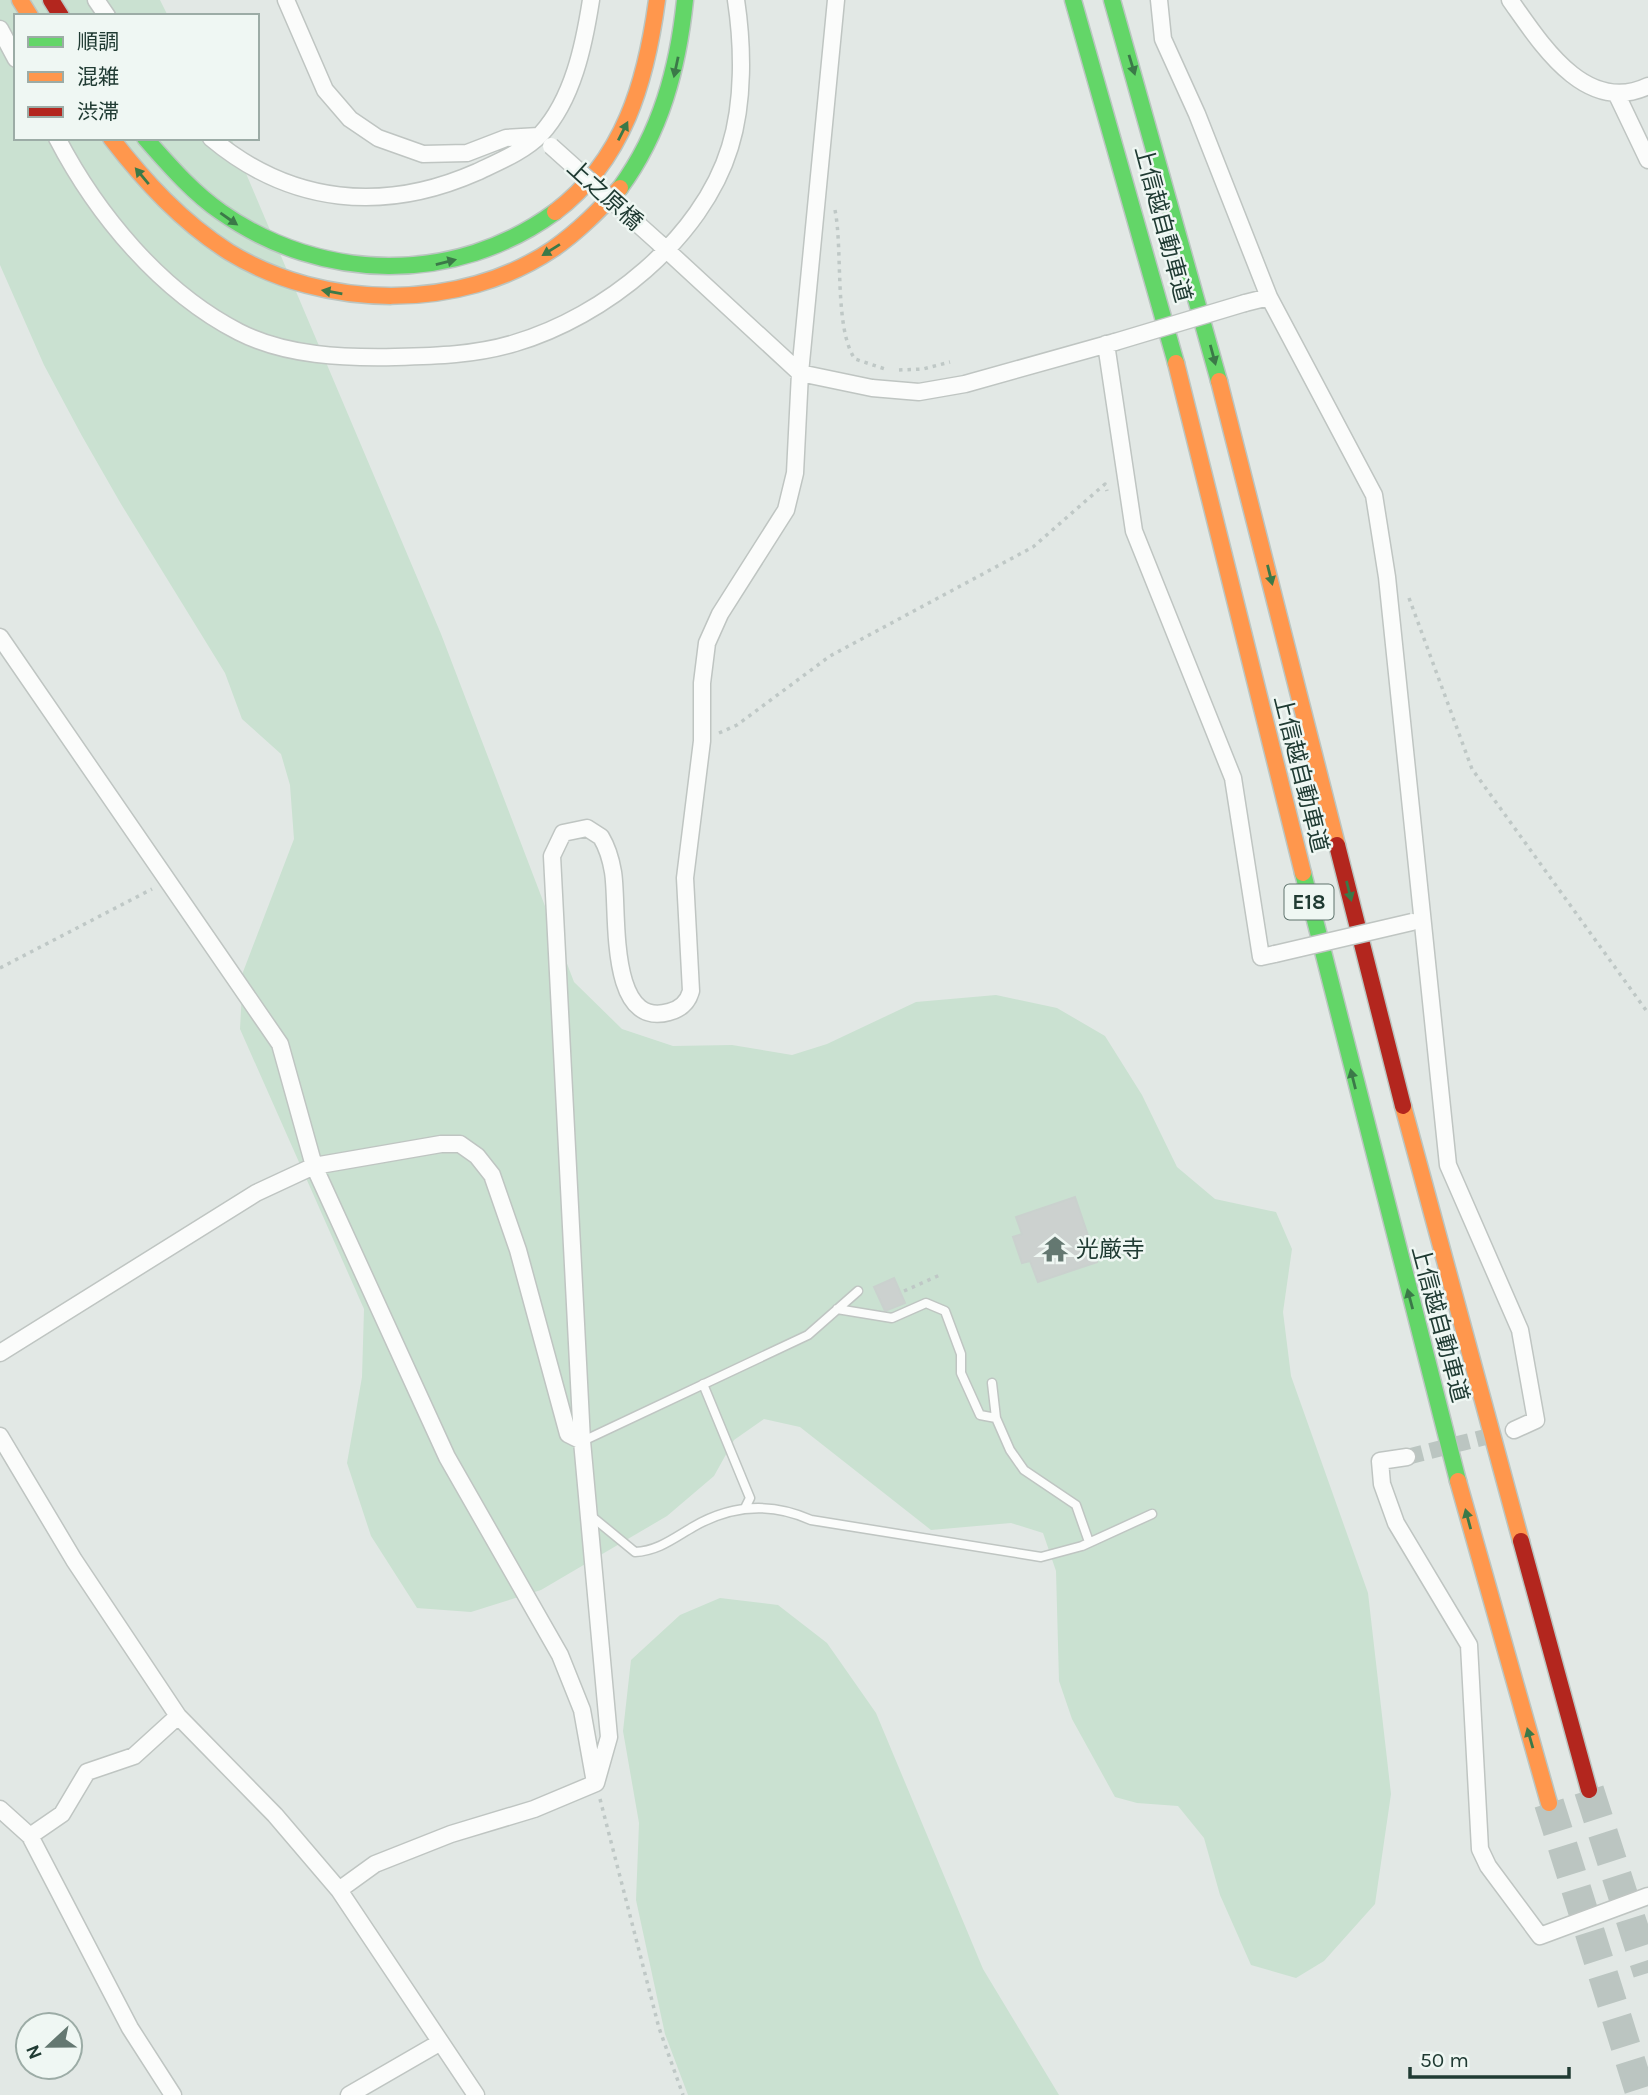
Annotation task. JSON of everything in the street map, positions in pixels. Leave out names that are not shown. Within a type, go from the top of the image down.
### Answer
[{"type":"highway","points":[[147,140],[206,202],[237,224],[301,254],[345,265],[401,268],[435,265],[469,257],[510,240],[559,210],[584,189],[604,164],[637,102],[647,66],[657,0]]},
{"type":"highway","points":[[113,140],[150,186],[178,214],[212,241],[245,261],[280,277],[332,292],[397,297],[436,294],[475,284],[543,255],[572,236],[606,205],[643,153],[660,117],[682,37],[685,0]]},
{"type":"highway","name":"上信越自動車道","points":[[1073,0],[1159,294],[1390,1223],[1468,1521],[1549,1803]]},
{"type":"highway","name":"上信越自動車道","points":[[1112,1],[1202,312],[1431,1215],[1590,1790]]},
{"type":"street","points":[[286,0],[325,90],[350,119],[378,138],[422,154],[467,153],[506,138],[545,141]]},
{"type":"street","points":[[214,140],[251,166],[280,181],[318,193],[356,198],[389,198],[426,191],[545,141],[570,85],[592,0]]},
{"type":"street","points":[[58,140],[99,206],[165,278],[203,310],[241,333],[283,348],[362,357],[474,352],[514,343],[589,311],[627,286],[662,246],[695,215],[730,147],[738,105],[740,66],[736,0]]},
{"type":"street","points":[[596,1783],[609,1737],[582,1441],[552,856],[563,833],[587,828],[601,837],[613,873],[621,969],[632,1002],[646,1011],[657,1013],[667,1013],[684,1005],[691,991],[685,878],[702,741],[702,684],[707,643],[720,614],[786,510],[795,473],[800,373],[836,0]]},
{"type":"street","points":[[1159,0],[1163,39],[1197,114],[1269,297],[1374,495],[1387,577],[1417,921],[1447,1165],[1520,1330],[1536,1420],[1514,1430]]},
{"type":"street","points":[[1510,0],[1549,54],[1578,81],[1616,93],[1648,86]]},
{"type":"street","points":[[0,29],[14,55]]},
{"type":"street","points":[[1616,93],[1648,160]]},
{"type":"street","name":"上之原橋","points":[[545,141],[800,373]]},
{"type":"street","points":[[800,373],[872,388],[919,392],[965,384],[1269,297]]},
{"type":"street","points":[[1110,343],[1134,530],[1233,778],[1261,957],[1417,921]]},
{"type":"street","points":[[0,637],[170,880],[280,1044],[314,1166],[447,1457],[560,1655],[582,1710],[596,1783]]},
{"type":"street","points":[[0,1353],[256,1193],[314,1166],[441,1144],[460,1144],[477,1156],[492,1175],[518,1250],[568,1434],[582,1441]]},
{"type":"street","points":[[0,1436],[74,1560],[178,1716],[275,1815],[339,1890],[476,2095]]},
{"type":"street","points":[[1407,1457],[1380,1461],[1382,1484],[1396,1523],[1469,1645],[1480,1849],[1488,1866],[1540,1936],[1648,1896]]},
{"type":"street","points":[[30,1836],[62,1814],[88,1772],[134,1756],[178,1716]]},
{"type":"street","points":[[339,1890],[375,1864],[451,1834],[534,1809],[596,1783]]},
{"type":"street","points":[[0,1809],[30,1836],[130,2028],[173,2095]]},
{"type":"street","points":[[349,2095],[439,2043]]},
{"type":"lane","points":[[582,1441],[808,1335],[858,1291]]},
{"type":"lane","points":[[837,1309],[892,1318],[926,1303],[945,1311],[961,1354],[961,1373],[980,1415],[996,1418]]},
{"type":"lane","points":[[992,1383],[996,1418],[1010,1450],[1024,1470],[1076,1505],[1089,1542]]},
{"type":"lane","points":[[704,1384],[750,1499],[745,1508]]},
{"type":"lane","points":[[588,1513],[635,1552],[647,1552],[735,1508],[745,1508],[789,1510],[811,1520],[1041,1557],[1089,1542],[1152,1514]]},
{"type":"path","points":[[819,196],[834,203],[840,233],[844,337],[855,359],[867,366],[894,370],[923,369],[950,362]]},
{"type":"path","points":[[702,741],[737,725],[830,656],[1033,547],[1105,484],[1110,497]]},
{"type":"path","points":[[1387,577],[1400,572],[1472,769],[1648,1013]]},
{"type":"path","points":[[0,968],[170,880]]},
{"type":"path","points":[[904,1291],[940,1275]]},
{"type":"path","points":[[596,1783],[659,2028],[683,2095]]},
{"type":"green space","points":[[0,0],[160,0],[167,14],[14,14],[14,140],[232,140],[441,634],[574,982],[622,1029],[673,1046],[732,1045],[792,1055],[827,1044],[916,1002],[996,995],[1057,1008],[1105,1036],[1142,1095],[1177,1167],[1215,1199],[1276,1212],[1292,1249],[1283,1312],[1291,1376],[1368,1593],[1391,1794],[1375,1904],[1324,1961],[1296,1978],[1251,1965],[1220,1895],[1204,1838],[1178,1806],[1137,1803],[1115,1797],[1072,1719],[1059,1681],[1056,1571],[1043,1533],[1011,1523],[931,1530],[800,1427],[764,1419],[734,1440],[714,1476],[667,1516],[541,1590],[471,1612],[417,1608],[371,1536],[347,1463],[362,1377],[364,1309],[240,1029],[243,972],[294,839],[290,785],[281,754],[242,719],[225,673],[121,504],[44,365],[0,265]]},
{"type":"green space","points":[[720,1598],[778,1605],[827,1643],[876,1713],[983,1969],[1059,2095],[688,2095],[665,2034],[636,1900],[639,1823],[623,1731],[631,1660],[680,1615]]},
{"type":"building","name":"光厳寺","points":[[1075,1197],[1097,1262],[1038,1282],[1030,1261],[1022,1263],[1013,1237],[1022,1234],[1016,1217]]},
{"type":"building","points":[[894,1278],[905,1303],[885,1311],[874,1287]]},
{"type":"tunnel","points":[[1407,1457],[1497,1434]]},
{"type":"tunnel","points":[[1589,1790],[1648,1973]]},
{"type":"tunnel","points":[[1549,1803],[1641,2095]]},
{"type":"traffic: fast","points":[[620,188],[657,122],[678,50],[685,0]]},
{"type":"traffic: fast","points":[[1073,0],[1176,363]]},
{"type":"traffic: fast","points":[[1112,0],[1219,381]]},
{"type":"traffic: fast","points":[[147,140],[191,187],[221,212],[260,235],[302,252],[345,262],[388,266],[432,263],[475,253],[516,236],[555,212]]},
{"type":"traffic: fast","points":[[1303,873],[1458,1481]]},
{"type":"traffic: slow","points":[[20,0],[29,14]]},
{"type":"traffic: slow","points":[[555,212],[579,191],[598,168],[615,144],[628,117],[646,60],[657,0]]},
{"type":"traffic: slow","points":[[113,140],[165,200],[196,228],[229,252],[266,271],[307,285],[349,293],[392,296],[435,293],[476,284],[516,270],[562,242],[620,188]]},
{"type":"traffic: slow","points":[[1176,363],[1303,873]]},
{"type":"traffic: slow","points":[[1219,381],[1337,845]]},
{"type":"traffic: slow","points":[[1403,1106],[1521,1541]]},
{"type":"traffic: slow","points":[[1458,1481],[1549,1803]]},
{"type":"traffic: jam","points":[[51,0],[60,14]]},
{"type":"traffic: jam","points":[[1337,845],[1403,1106]]},
{"type":"traffic: jam","points":[[1521,1541],[1589,1790]]},
{"type":"place","name":"光厳寺","points":[[1055,1249]]}]
